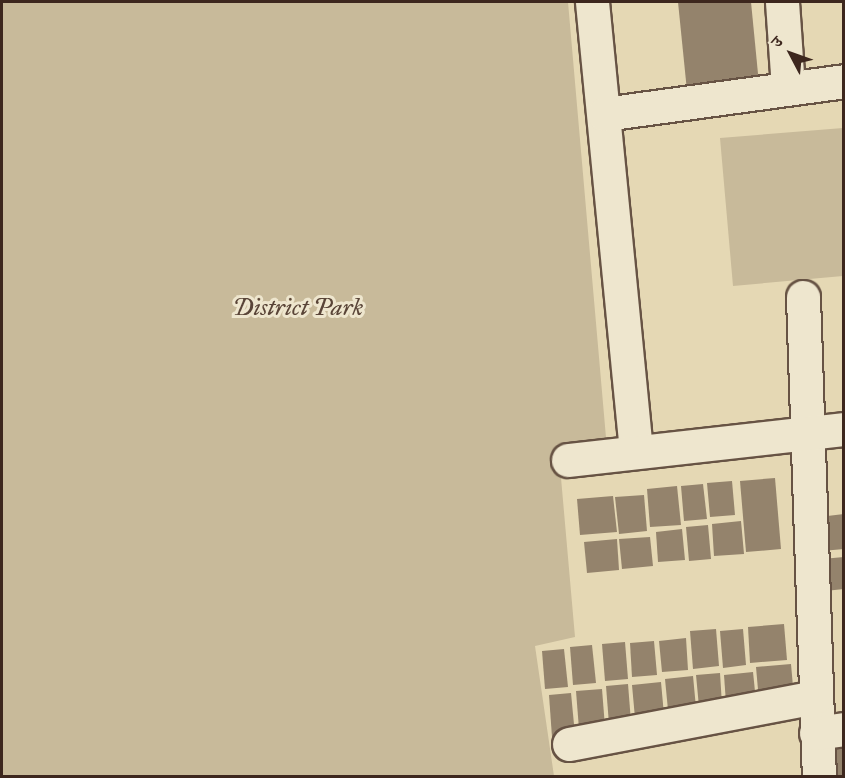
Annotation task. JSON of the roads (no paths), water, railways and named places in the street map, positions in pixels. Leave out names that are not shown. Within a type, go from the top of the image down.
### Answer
[{"type":"street","points":[[592,2],[636,451]]},
{"type":"street","points":[[782,2],[788,88]]},
{"type":"street","points":[[604,114],[843,81]]},
{"type":"street","points":[[803,297],[816,697],[830,731],[819,777]]},
{"type":"street","points":[[568,460],[843,429]]},
{"type":"street","points":[[569,744],[816,697]]},
{"type":"park label","name":"District Park","points":[[298,308]]}]
